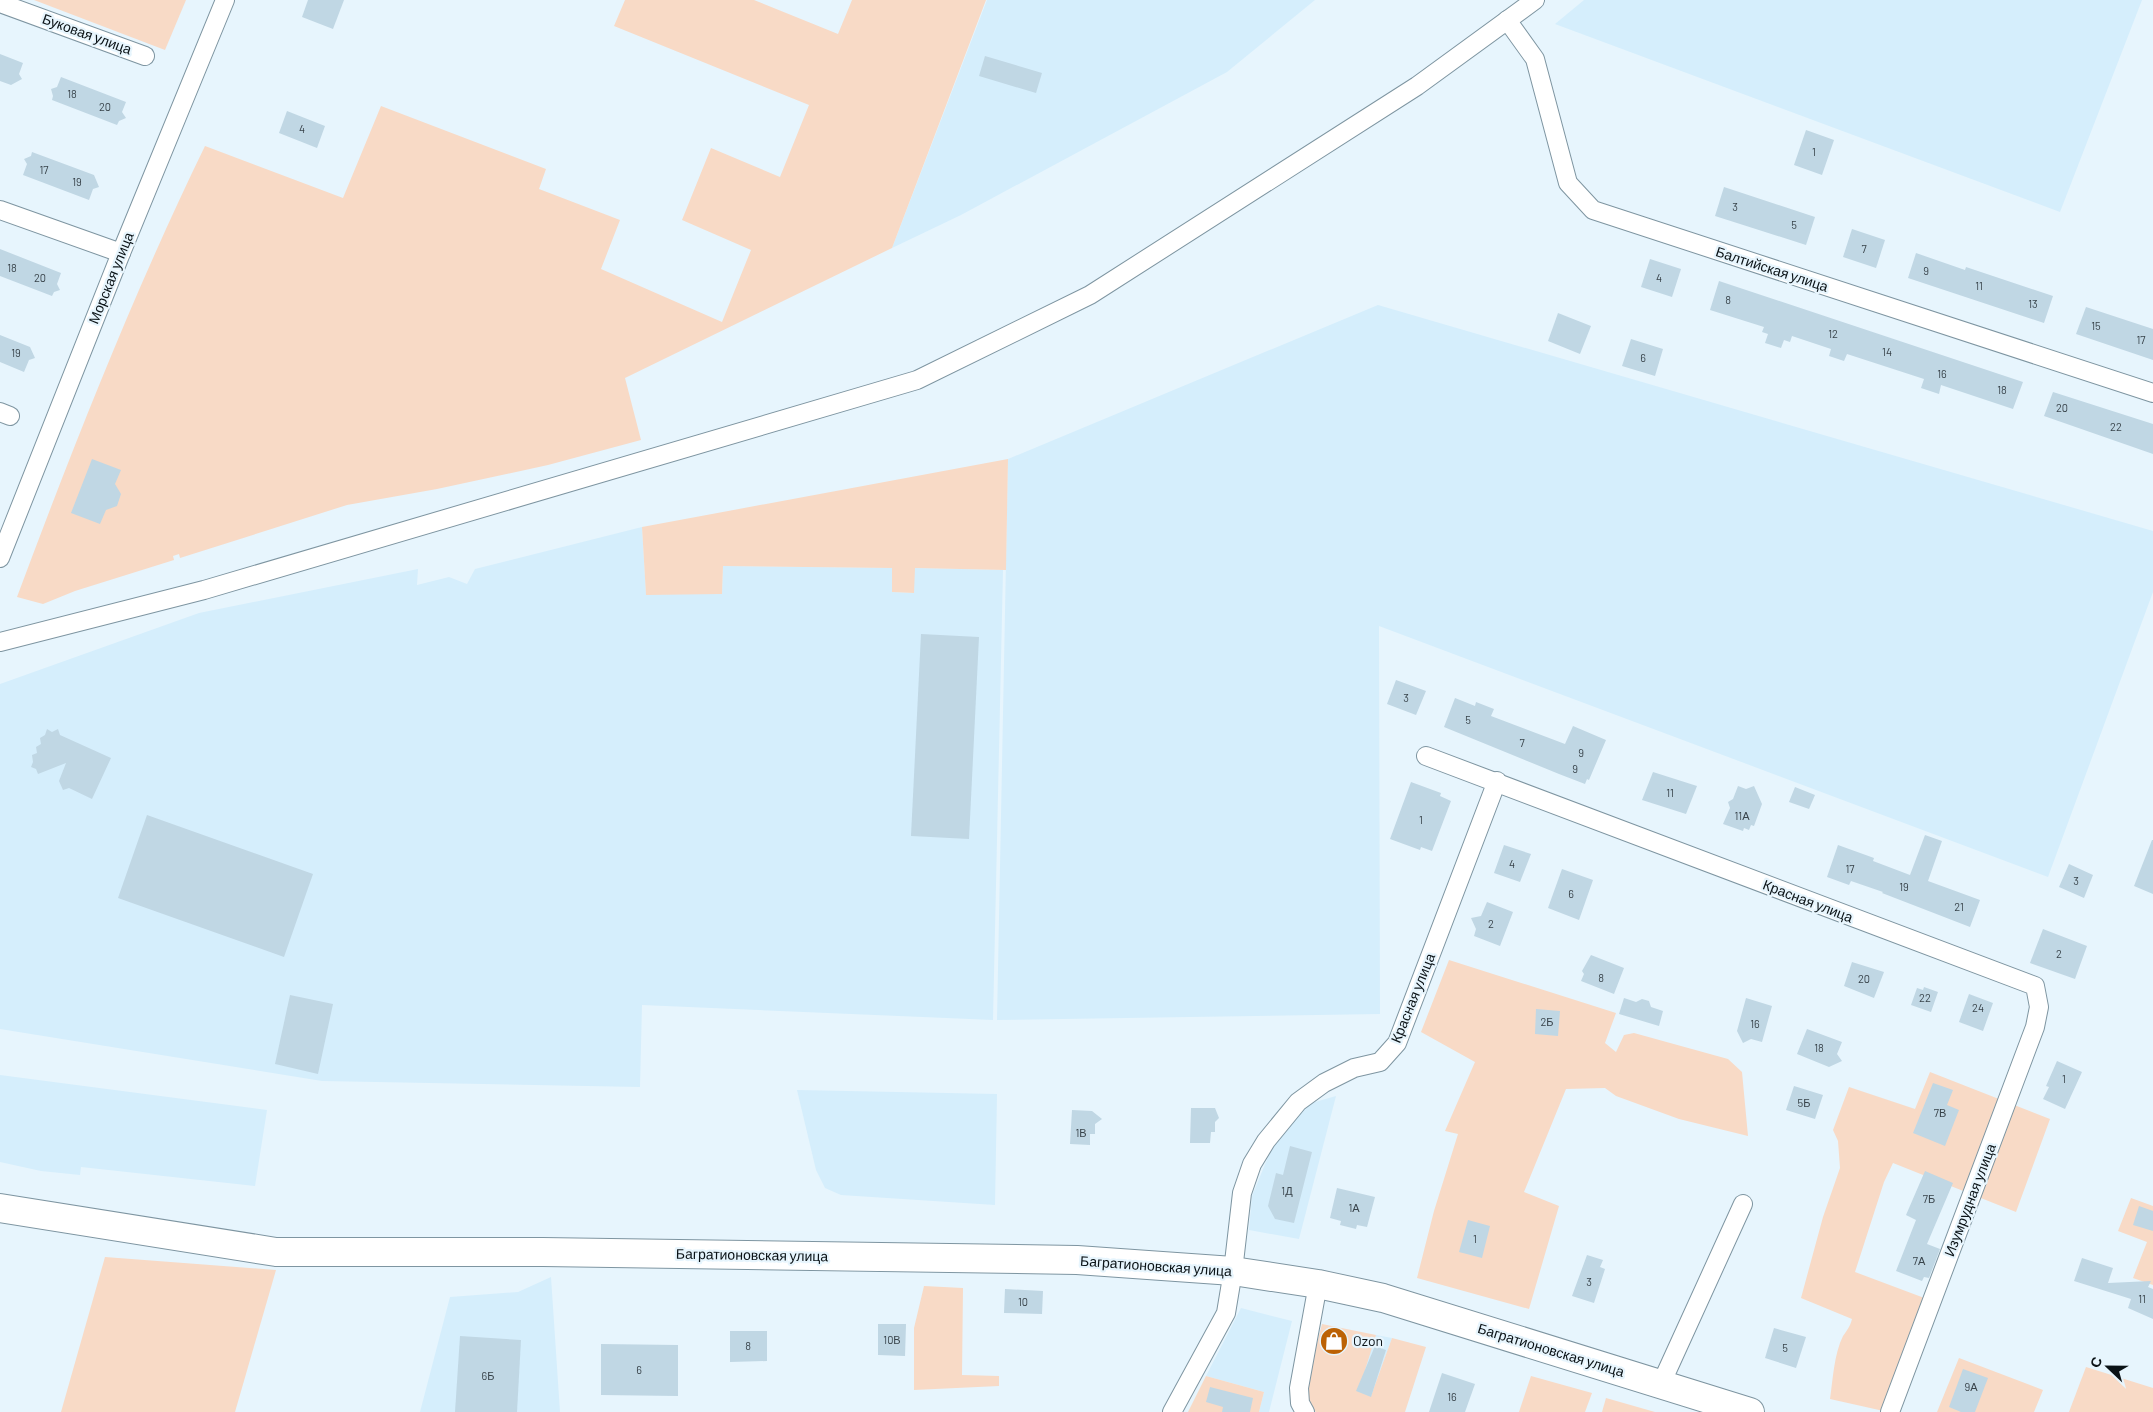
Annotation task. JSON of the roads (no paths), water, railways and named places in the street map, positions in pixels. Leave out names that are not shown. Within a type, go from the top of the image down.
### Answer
[{"type":"main road","name":"Багратионовская улица","points":[[0,1208],[276,1252],[542,1252],[1077,1260],[1233,1271],[1318,1284],[1383,1298],[1750,1412]]},
{"type":"street","name":"Морская улица","points":[[0,558],[121,253],[225,0]]},
{"type":"street","points":[[0,642],[204,590],[917,380],[1090,295],[1417,86],[1535,0]]},
{"type":"street","name":"Буковая улица","points":[[0,3],[145,56]]},
{"type":"street","name":"Балтийская улица","points":[[1507,20],[1535,59],[1568,183],[1593,210],[2153,393]]},
{"type":"street","points":[[0,210],[121,253]]},
{"type":"street","name":"Красная улица","points":[[1426,756],[2035,986]]},
{"type":"street","name":"Красная улица","points":[[1172,1412],[1226,1313],[1242,1193],[1252,1164],[1266,1141],[1298,1102],[1324,1084],[1354,1068],[1380,1062],[1396,1043],[1497,782]]},
{"type":"street","name":"Изумрудная улица","points":[[1890,1412],[2034,1027],[2038,1007],[2035,986]]},
{"type":"street","points":[[1662,1384],[1743,1204]]},
{"type":"street","points":[[1305,1412],[1300,1402],[1299,1388],[1318,1284]]},
{"type":"place","name":"Ozon","points":[[1334,1341]]}]
